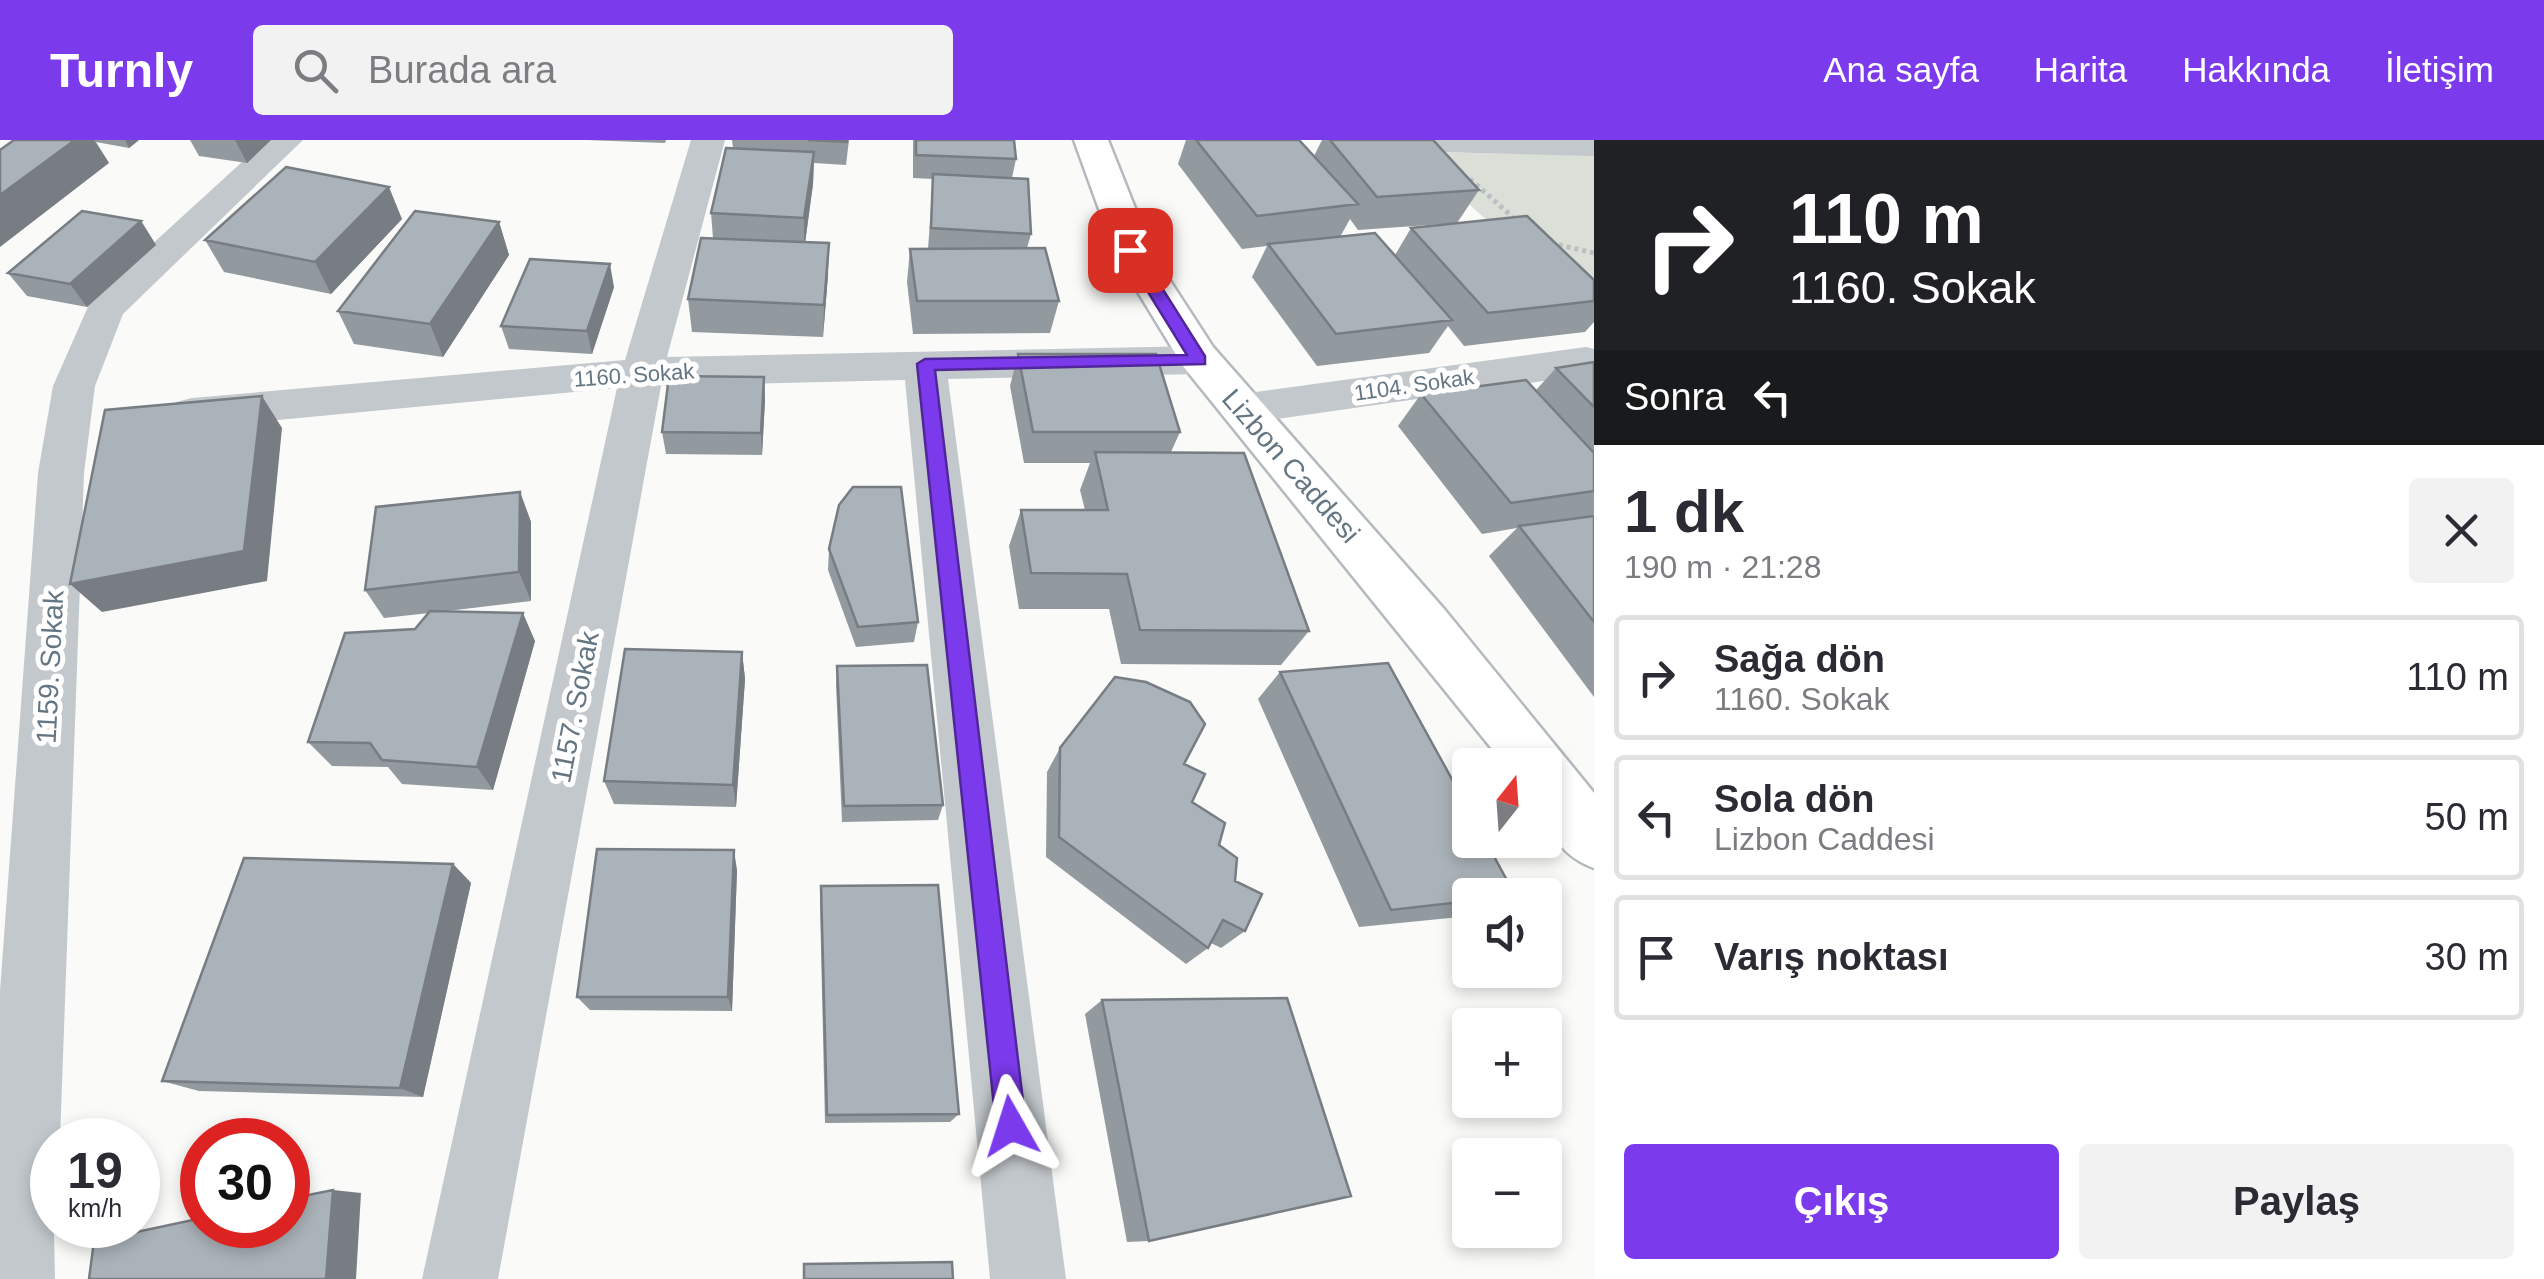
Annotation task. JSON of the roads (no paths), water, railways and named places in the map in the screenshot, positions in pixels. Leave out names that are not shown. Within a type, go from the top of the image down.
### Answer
[{"type":"main road","name":"Lizbon Caddesi","points":[[1090,140],[1106,201],[1141,275],[1199,360],[1567,792]]},
{"type":"street","name":"1159. Sokak","points":[[17,1279],[61,473],[109,421],[74,386],[105,309],[180,234],[286,140]]},
{"type":"street","name":"1157. Sokak","points":[[460,1279],[642,372],[708,140]]},
{"type":"street","points":[[1356,140],[1594,146]]},
{"type":"street","name":"1160. Sokak","points":[[109,421],[642,372],[1199,360]]},
{"type":"street","name":"1104. Sokak","points":[[1241,409],[1586,361]]},
{"type":"street","points":[[925,364],[1028,1279]]}]
